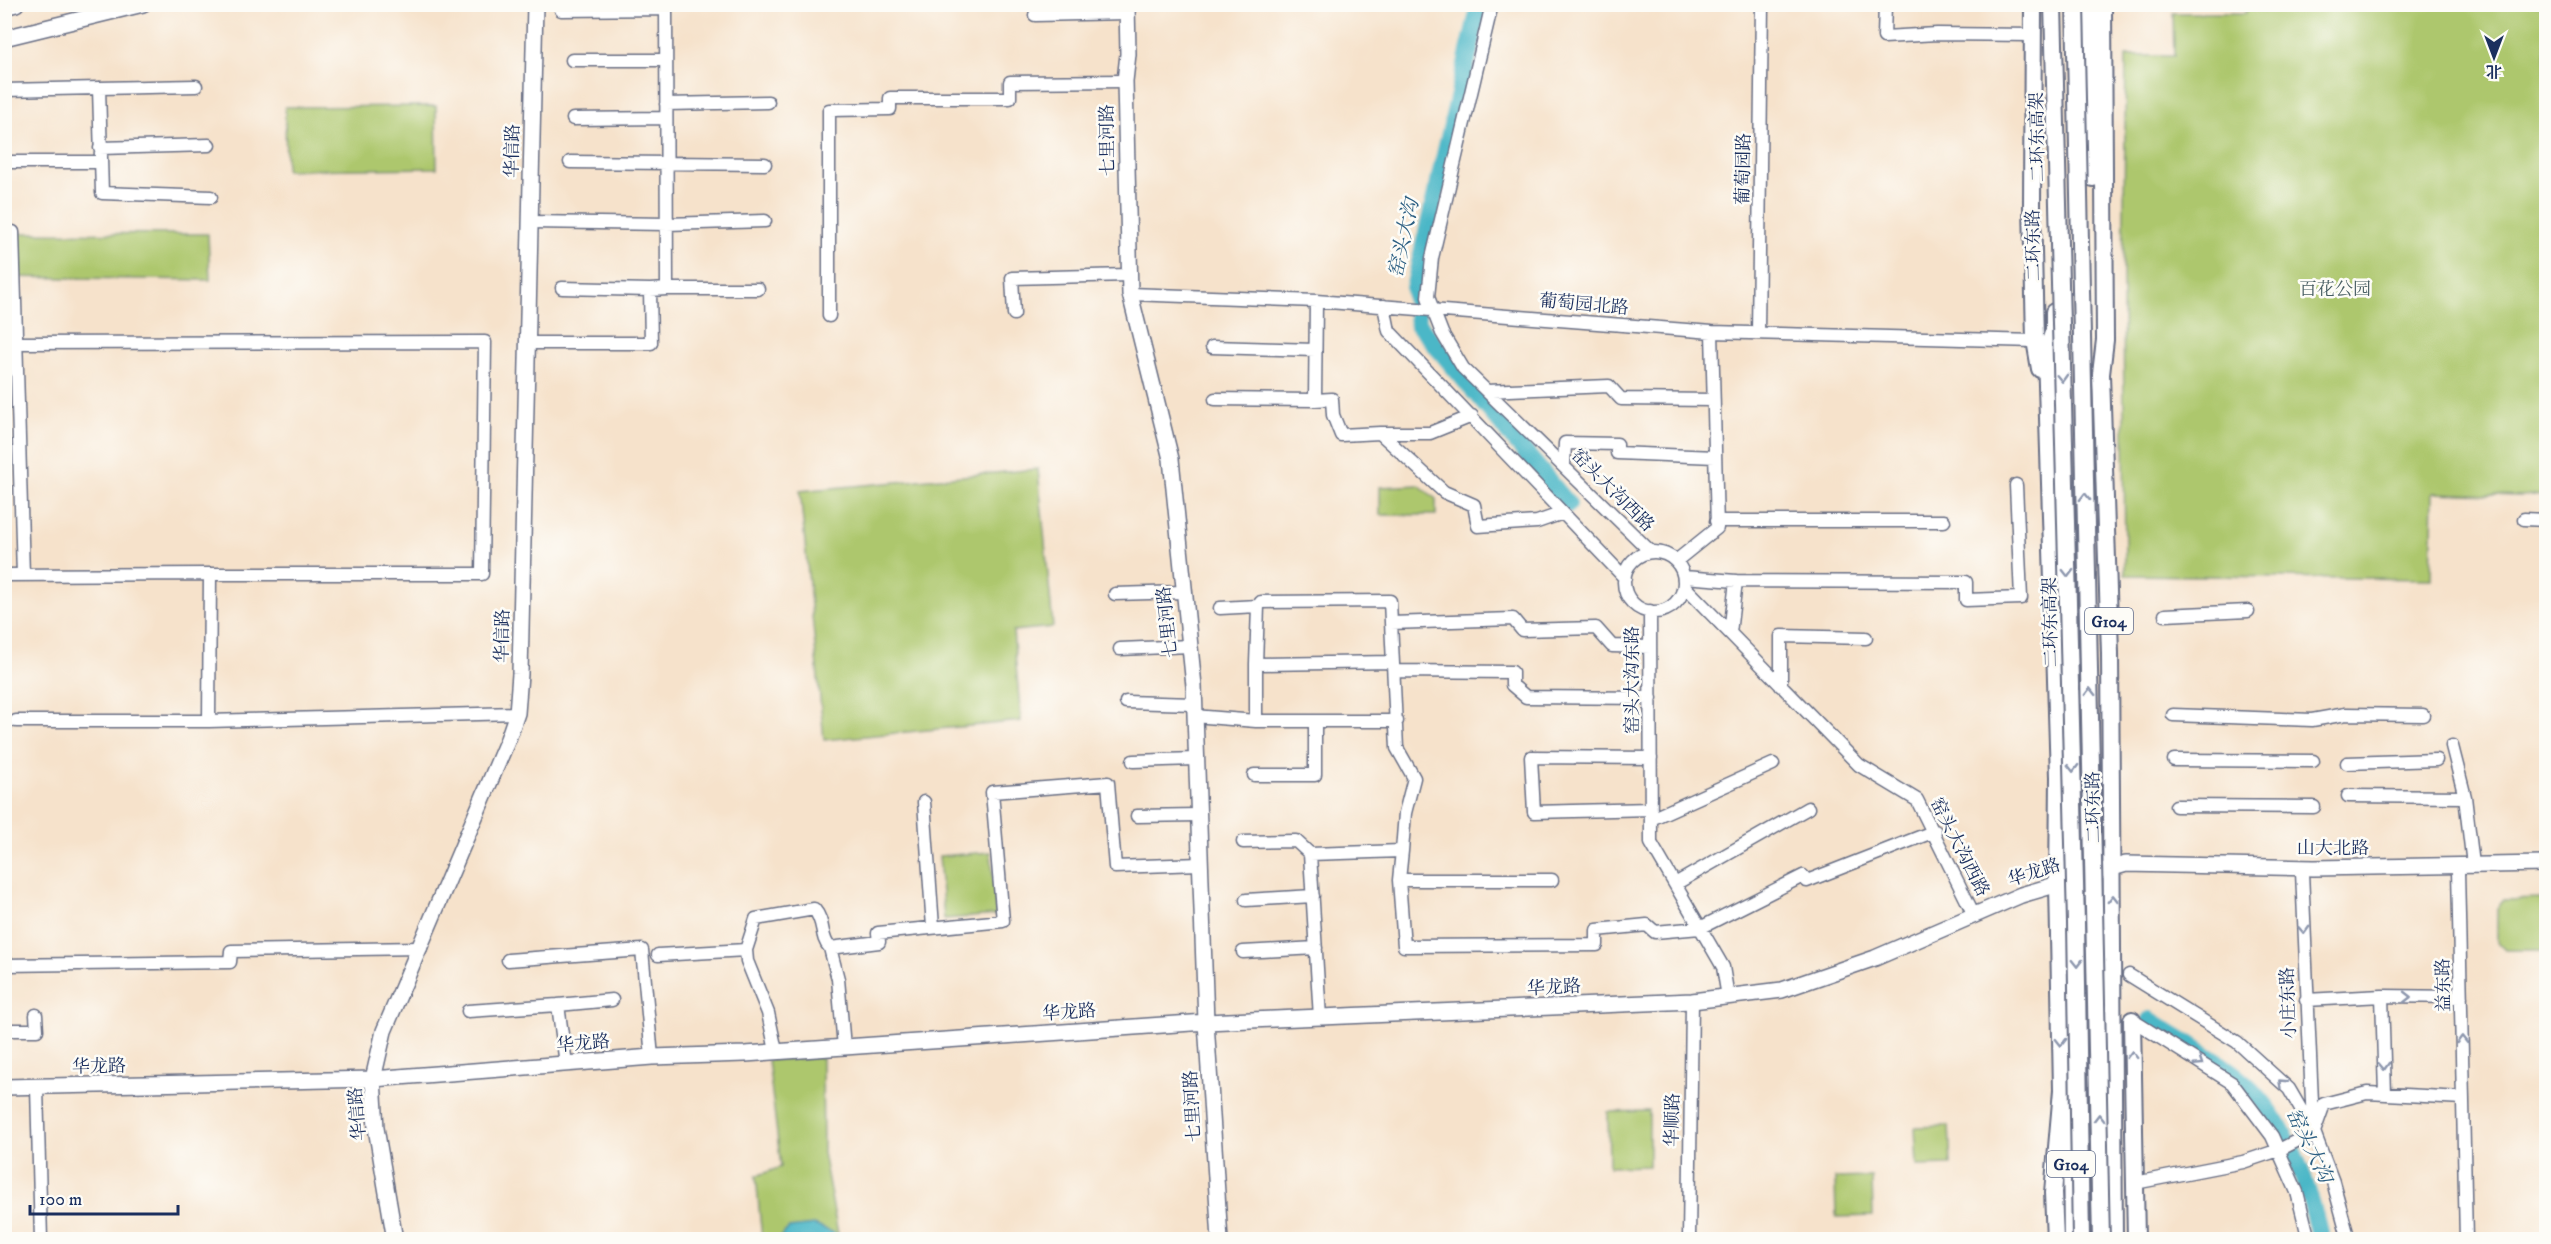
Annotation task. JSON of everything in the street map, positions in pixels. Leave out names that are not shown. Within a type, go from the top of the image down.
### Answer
[{"type":"highway","name":"二环东路","points":[[2032,4],[2032,205],[2041,347],[2048,411],[2058,743],[2062,1090],[2054,1193],[2055,1239]]},
{"type":"highway","points":[[2038,4],[2041,347]]},
{"type":"highway","name":"二环东路","points":[[2041,347],[2054,330],[2049,4]]},
{"type":"highway","name":"二环东高架","points":[[2054,4],[2076,923],[2081,1239]]},
{"type":"highway","name":"二环东高架","points":[[2075,4],[2101,1239]]},
{"type":"highway","name":"二环东路","points":[[2083,4],[2090,357],[2101,374]]},
{"type":"highway","points":[[2090,4],[2094,242],[2101,374]]},
{"type":"highway","name":"二环东路","points":[[2103,4],[2105,340],[2101,374],[2121,973],[2114,1019],[2114,1239]]},
{"type":"highway","points":[[2132,1020],[2136,1239]]},
{"type":"highway","name":"二环东路","points":[[2062,1090],[2071,1135],[2072,1239]]},
{"type":"highway","points":[[2062,1090],[2067,1162],[2066,1239]]},
{"type":"highway","points":[[2115,1101],[2121,1163],[2122,1239]]},
{"type":"main road","points":[[4,7],[16,4]]},
{"type":"main road","points":[[4,39],[143,4]]},
{"type":"main road","name":"华信路","points":[[395,1239],[376,1128],[373,1079],[384,1031],[421,948],[518,713],[535,4]]},
{"type":"main road","name":"七里河路","points":[[1127,9],[1128,54],[1125,81],[1130,294],[1171,459],[1190,646],[1206,1022],[1220,1239]]},
{"type":"main road","name":"山大北路","points":[[2117,867],[2126,864],[2314,868],[2547,867]]},
{"type":"main road","name":"山大北路","points":[[2117,867],[2302,872],[2465,868]]},
{"type":"main road","name":"华龙路","points":[[4,1087],[373,1079],[652,1057],[844,1047],[1206,1022],[1692,1001],[1782,990],[1875,958],[2021,895],[2117,867]]},
{"type":"street","name":"窑头大沟西路","points":[[1492,4],[1432,258],[1428,297],[1442,333],[1463,368],[1650,552],[1660,552],[1676,561],[1684,582],[1730,633],[1859,765],[1917,800],[1935,831],[1974,915]]},
{"type":"street","name":"葡萄园路","points":[[1758,333],[1762,4]]},
{"type":"street","points":[[1885,4],[1884,37],[1937,34],[2032,35]]},
{"type":"street","points":[[561,10],[666,7],[667,289]]},
{"type":"street","points":[[1035,15],[1127,9]]},
{"type":"street","points":[[572,60],[666,60]]},
{"type":"street","points":[[829,316],[829,110],[890,109],[890,98],[1010,98],[1010,82],[1125,81]]},
{"type":"street","points":[[4,90],[196,86]]},
{"type":"street","points":[[99,88],[102,193],[211,197]]},
{"type":"street","points":[[666,104],[768,102]]},
{"type":"street","points":[[573,119],[666,118]]},
{"type":"street","points":[[100,148],[209,145]]},
{"type":"street","points":[[4,162],[101,162]]},
{"type":"street","points":[[570,162],[765,164]]},
{"type":"street","points":[[530,222],[667,224],[765,221]]},
{"type":"street","points":[[14,232],[10,343],[22,575]]},
{"type":"street","points":[[1014,314],[1012,278],[1129,275]]},
{"type":"street","points":[[562,288],[758,289]]},
{"type":"street","points":[[527,343],[651,343],[650,290]]},
{"type":"street","name":"葡萄园北路","points":[[1130,294],[1316,301],[1712,332],[2041,347]]},
{"type":"street","points":[[1315,400],[1316,301]]},
{"type":"street","name":"窑头大沟东路","points":[[1384,306],[1389,331],[1625,578],[1628,596],[1634,603],[1650,611],[1651,843],[1723,967],[1728,997]]},
{"type":"street","points":[[1676,561],[1716,528],[1712,332]]},
{"type":"street","points":[[4,575],[482,574],[485,342],[10,343]]},
{"type":"street","points":[[1212,347],[1315,350]]},
{"type":"street","points":[[1488,392],[1609,386],[1621,399],[1713,400]]},
{"type":"street","points":[[1215,399],[1332,399],[1333,415],[1341,435],[1430,433],[1472,416]]},
{"type":"street","points":[[1380,433],[1444,492],[1473,506],[1478,526],[1537,522],[1563,513]]},
{"type":"street","points":[[1564,467],[1565,443],[1617,444],[1617,453],[1715,457]]},
{"type":"street","points":[[1650,611],[1668,608],[1681,595],[1684,582],[1966,582],[1966,600],[2021,598],[2016,485]]},
{"type":"street","points":[[2524,519],[2547,520]]},
{"type":"street","points":[[1716,521],[1944,521]]},
{"type":"street","points":[[1625,578],[1633,561],[1650,552]]},
{"type":"street","points":[[208,721],[210,574]]},
{"type":"street","points":[[1730,633],[1736,581]]},
{"type":"street","points":[[1115,594],[1184,591]]},
{"type":"street","points":[[1220,608],[1258,606],[1261,602],[1390,601],[1397,748],[1414,778],[1405,813],[1399,880],[1404,946],[1597,945],[1597,930],[1647,925],[1655,932],[1700,928],[1803,876],[1807,881],[1935,831]]},
{"type":"street","points":[[1256,721],[1258,606]]},
{"type":"street","points":[[2165,615],[2248,611]]},
{"type":"street","points":[[1391,623],[1513,619],[1522,630],[1596,628],[1612,646],[1650,647]]},
{"type":"street","points":[[1781,686],[1781,636],[1866,638]]},
{"type":"street","points":[[1119,649],[1190,646]]},
{"type":"street","points":[[1256,664],[1393,666],[1512,672],[1512,685],[1526,697],[1651,698]]},
{"type":"street","points":[[1126,702],[1194,710],[1256,721],[1397,721]]},
{"type":"street","points":[[16,721],[208,721],[518,713]]},
{"type":"street","points":[[2173,715],[2312,720],[2346,714],[2423,715]]},
{"type":"street","points":[[1254,775],[1315,775],[1315,721]]},
{"type":"street","name":"益东路","points":[[2451,746],[2464,796],[2465,868],[2461,997],[2466,1239]]},
{"type":"street","points":[[1651,758],[1531,757],[1534,812],[1651,814],[1773,764]]},
{"type":"street","points":[[1134,760],[1195,759]]},
{"type":"street","points":[[2174,760],[2313,761]]},
{"type":"street","points":[[2347,763],[2436,760]]},
{"type":"street","points":[[830,948],[879,942],[878,933],[1003,921],[992,792],[1108,783],[1115,867],[1200,864]]},
{"type":"street","points":[[2348,796],[2464,796]]},
{"type":"street","points":[[924,802],[933,927]]},
{"type":"street","points":[[2176,806],[2314,807]]},
{"type":"street","points":[[1675,884],[1808,808]]},
{"type":"street","points":[[1137,816],[1198,814]]},
{"type":"street","points":[[1243,842],[1296,841],[1310,854],[1320,1018]]},
{"type":"street","points":[[1310,854],[1402,851]]},
{"type":"street","name":"小庄东路","points":[[2302,872],[2313,1132]]},
{"type":"street","points":[[1399,880],[1552,880]]},
{"type":"street","points":[[1246,900],[1313,896]]},
{"type":"street","points":[[776,1051],[768,1013],[750,969],[746,950],[756,919],[814,909],[821,917],[825,942],[830,948],[838,979],[844,1047]]},
{"type":"street","points":[[4,965],[230,962],[231,951],[421,948]]},
{"type":"street","points":[[1243,952],[1316,948]]},
{"type":"street","points":[[508,960],[642,950],[652,1057]]},
{"type":"street","points":[[658,955],[746,950]]},
{"type":"street","points":[[2121,973],[2237,1042],[2289,1089],[2313,1132],[2334,1182],[2349,1239]]},
{"type":"street","points":[[2382,996],[2385,1094]]},
{"type":"street","points":[[2306,1000],[2382,996],[2461,997]]},
{"type":"street","points":[[468,1011],[612,1000]]},
{"type":"street","name":"华顺路","points":[[1689,1239],[1692,1001]]},
{"type":"street","points":[[558,1005],[566,1064]]},
{"type":"street","points":[[4,1030],[37,1030],[36,1015]]},
{"type":"street","points":[[2132,1020],[2232,1083],[2272,1136],[2279,1150],[2297,1192],[2309,1239]]},
{"type":"street","points":[[37,1087],[41,1239]]},
{"type":"street","points":[[2135,1183],[2243,1162],[2279,1150],[2313,1132],[2324,1104],[2367,1093],[2463,1098]]},
{"type":"green space","name":"百花公园","points":[[2247,4],[2546,5],[2546,494],[2521,496],[2433,493],[2431,579],[2125,575],[2123,279],[2126,56],[2174,56],[2173,13],[2246,13]]},
{"type":"green space","points":[[436,106],[437,168],[286,170],[285,107]]},
{"type":"green space","points":[[5,233],[208,234],[210,280],[5,277]]},
{"type":"green space","points":[[1038,469],[1053,627],[1013,631],[1021,721],[824,740],[800,491]]},
{"type":"green space","points":[[1419,485],[1436,499],[1436,515],[1380,515],[1380,487]]},
{"type":"green space","points":[[991,852],[996,915],[944,919],[939,856]]},
{"type":"green space","points":[[2546,899],[2546,950],[2505,950],[2497,942],[2497,908],[2504,900]]},
{"type":"green space","points":[[822,1058],[823,1153],[839,1239],[762,1239],[756,1176],[781,1167],[768,1060]]},
{"type":"green space","points":[[1649,1111],[1649,1166],[1609,1167],[1608,1112]]},
{"type":"green space","points":[[1949,1126],[1951,1165],[1917,1166],[1915,1127]]},
{"type":"green space","points":[[1872,1177],[1873,1216],[1836,1217],[1835,1178]]},
{"type":"water","points":[[814,1225],[835,1233],[836,1239],[778,1239],[789,1228]]},
{"type":"waterway","name":"窑头大沟","points":[[1480,4],[1414,288],[1418,324],[1568,504]]},
{"type":"waterway","name":"窑头大沟","points":[[2150,1020],[2229,1070],[2256,1094],[2270,1112],[2282,1131],[2302,1173],[2321,1240]]}]
